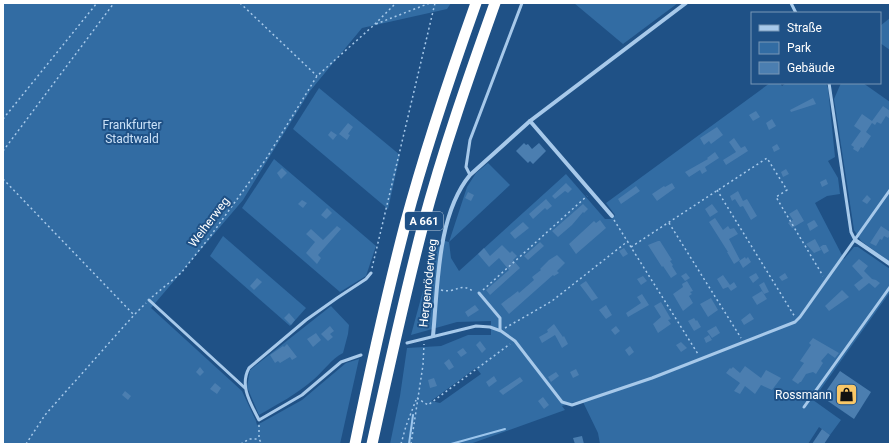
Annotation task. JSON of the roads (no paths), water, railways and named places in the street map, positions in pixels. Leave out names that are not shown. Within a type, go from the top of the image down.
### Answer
[{"type":"highway","name":"A 661","points":[[355,444],[377,340],[407,219],[450,76],[476,3]]},
{"type":"highway","name":"A 661","points":[[372,444],[393,345],[423,225],[466,83],[495,3]]},
{"type":"street","name":"Hergenröderweg","points":[[433,336],[437,290],[446,224],[463,183],[530,121],[686,3]]},
{"type":"street","points":[[530,121],[612,216]]},
{"type":"street","points":[[855,240],[890,264]]},
{"type":"lane","points":[[470,175],[466,167],[470,140],[522,3]]},
{"type":"lane","points":[[791,3],[796,12]]},
{"type":"lane","points":[[829,84],[851,232],[855,240]]},
{"type":"lane","points":[[406,343],[476,326],[490,327],[500,331],[515,341],[562,402],[568,405],[652,378],[787,326],[797,320],[890,190]]},
{"type":"lane","points":[[361,355],[341,362],[302,395],[259,420],[248,398],[245,388],[249,368],[306,320],[336,298],[366,280],[371,274]]},
{"type":"lane","points":[[804,407],[890,287]]},
{"type":"lane","points":[[479,293],[500,318],[500,331]]},
{"type":"lane","points":[[149,300],[245,388]]},
{"type":"waterway","points":[[409,444],[413,415]]},
{"type":"waterway","points":[[451,444],[505,429]]},
{"type":"place","name":"Rossmann","points":[[847,395]]},
{"type":"park label","name":"Frankfurter Stadtwald","points":[[132,132]]}]
